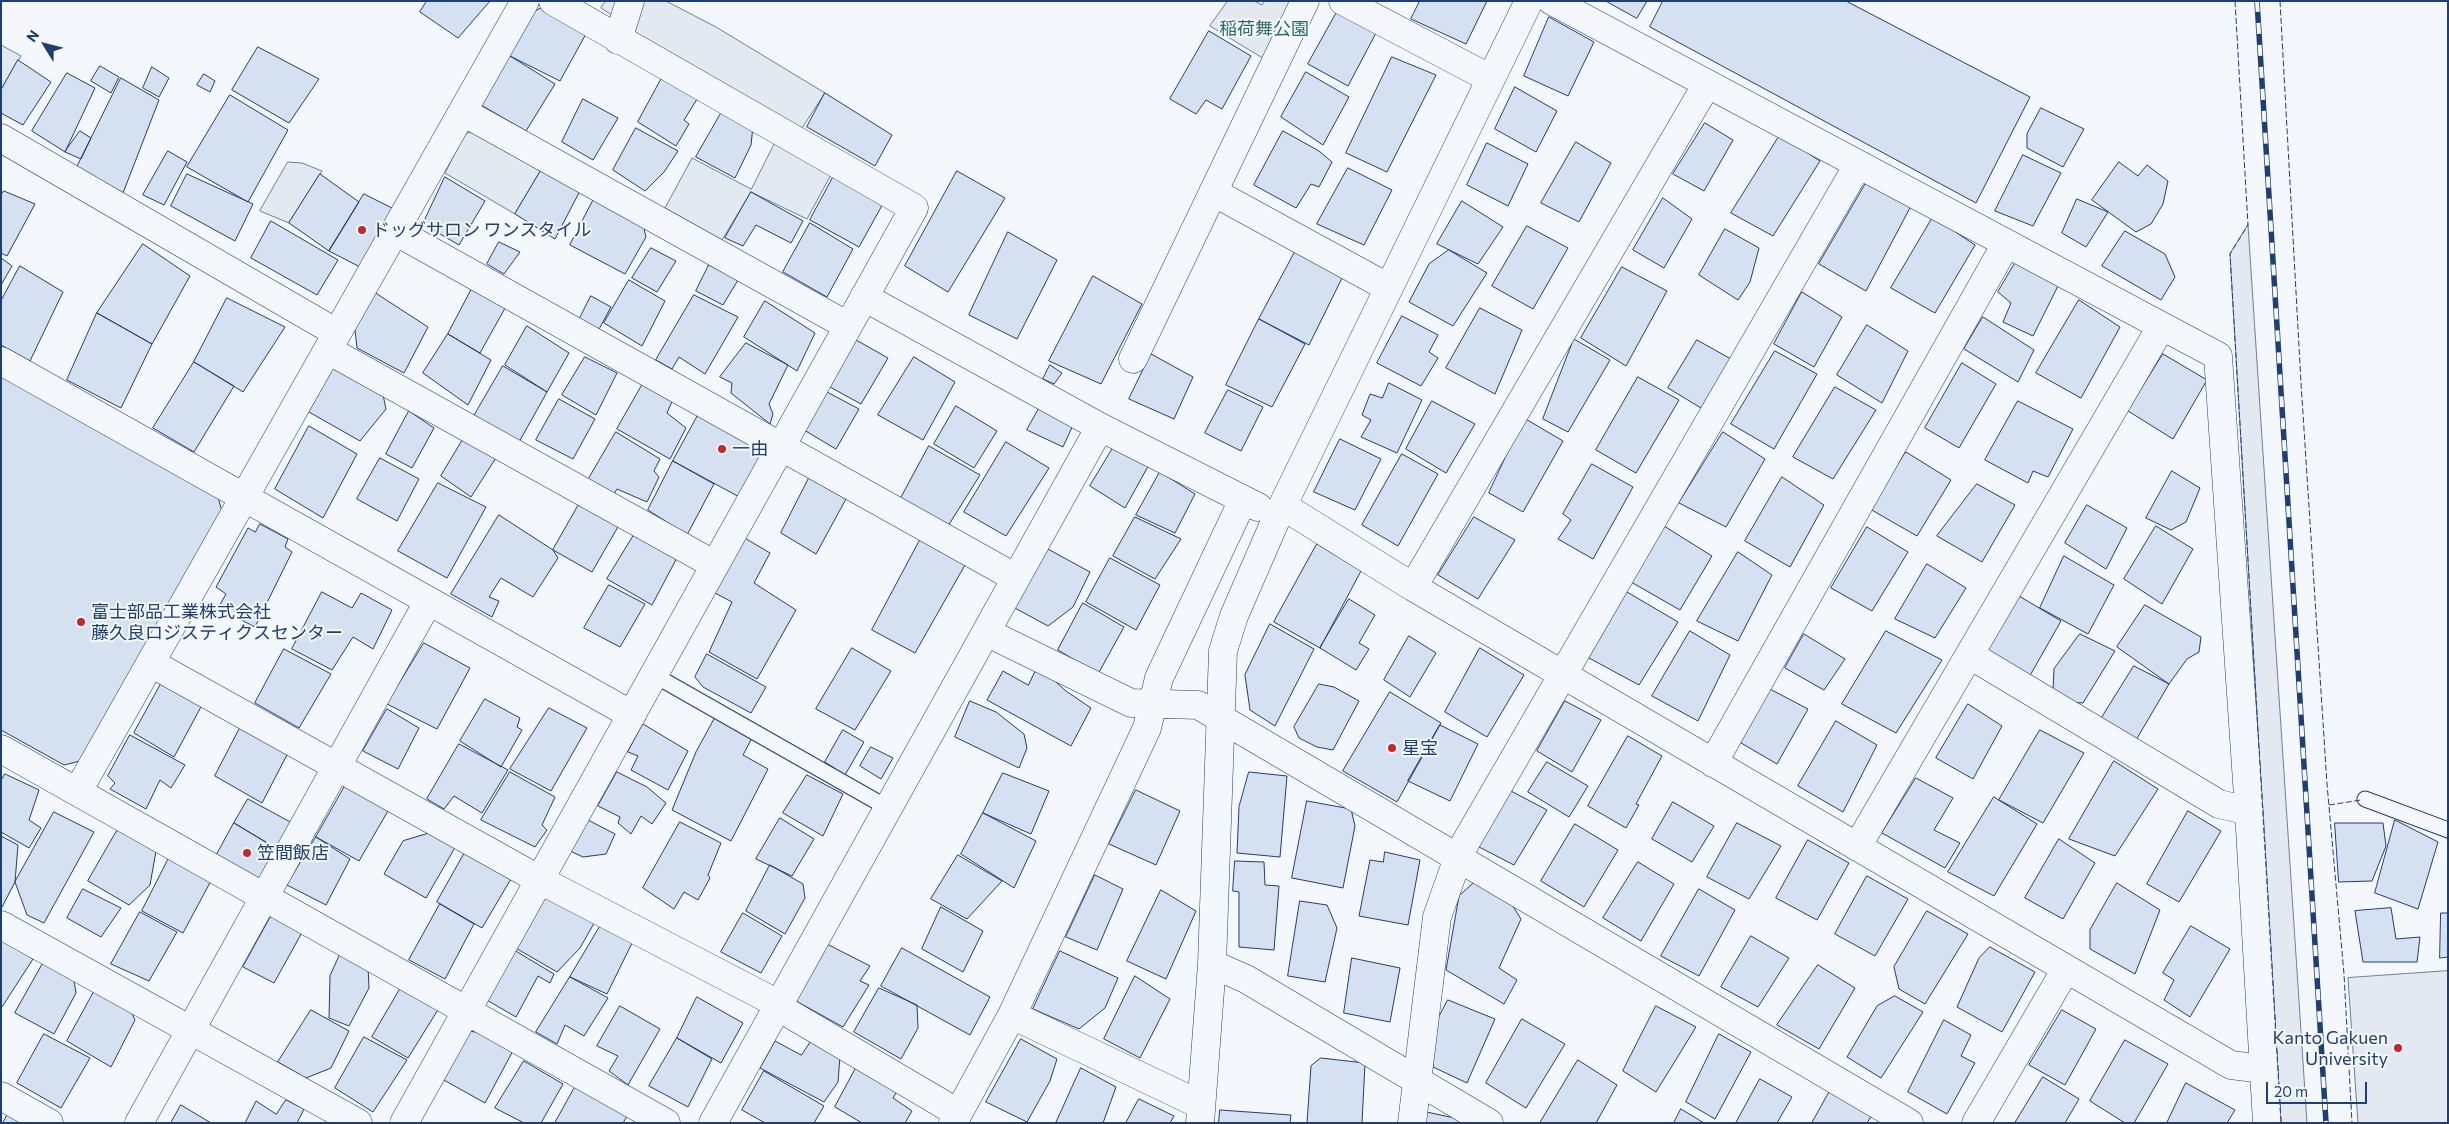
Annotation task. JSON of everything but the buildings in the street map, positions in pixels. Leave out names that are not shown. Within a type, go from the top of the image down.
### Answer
[{"type":"street","points":[[78,791],[525,1]]},
{"type":"street","points":[[404,1123],[914,208],[553,1]]},
{"type":"street","points":[[618,40],[630,1]]},
{"type":"street","points":[[1133,359],[1305,1]]},
{"type":"street","points":[[1343,1],[1491,79]]},
{"type":"street","points":[[1012,1015],[1201,1114],[1212,964],[1219,717],[1223,651],[1234,616],[1280,511],[1529,1]]},
{"type":"street","points":[[1552,1],[2218,356],[2249,810],[2266,1123]]},
{"type":"street","points":[[1413,587],[1707,84]]},
{"type":"street","points":[[463,112],[848,326]]},
{"type":"street","points":[[1,138],[333,342],[715,565]]},
{"type":"street","points":[[1412,1123],[1437,917],[1458,857],[1486,804],[1563,675],[1858,165]]},
{"type":"street","points":[[1213,192],[1389,288]]},
{"type":"street","points":[[395,231],[1016,578]]},
{"type":"street","points":[[1713,763],[2006,244]]},
{"type":"street","points":[[864,297],[1100,427],[1243,500],[1280,511],[2231,1065],[2263,1070]]},
{"type":"street","points":[[1857,847],[2161,327]]},
{"type":"street","points":[[1,361],[632,715]]},
{"type":"street","points":[[713,1123],[1100,427]]},
{"type":"street","points":[[151,663],[540,880],[765,996],[956,1118],[1012,1015],[1147,728],[1159,678],[1243,500]]},
{"type":"street","points":[[139,1123],[428,602]]},
{"type":"street","points":[[986,632],[1131,703],[1198,705],[1909,1123]]},
{"type":"street","points":[[1970,655],[2219,804],[2249,810]]},
{"type":"street","points":[[1,749],[666,1123]]},
{"type":"street","points":[[1,925],[358,1123]]},
{"type":"street","points":[[1212,964],[1246,979],[1489,1123]]},
{"type":"street","points":[[1976,1123],[2066,969]]},
{"type":"street","points":[[1,1096],[49,1123]]},
{"type":"lane","points":[[654,676],[888,808]]},
{"type":"lane","points":[[2365,800],[2448,830]]},
{"type":"green space","points":[[606,1],[630,1],[623,22],[601,8]]},
{"type":"green space","points":[[643,1],[666,1],[716,27],[825,93],[802,128],[635,37],[636,20]]},
{"type":"green space","name":"稲荷舞公園","points":[[1228,1],[1254,1],[1262,5],[1265,1],[1305,1],[1274,65],[1210,26]]},
{"type":"green space","points":[[1,45],[21,56],[1,90]]},
{"type":"green space","points":[[484,130],[546,162],[515,214],[445,173],[465,134]]},
{"type":"green space","points":[[778,137],[834,169],[807,219],[751,192],[722,240],[665,208],[692,158],[751,189]]},
{"type":"green space","points":[[288,162],[302,163],[322,171],[289,223],[260,211]]},
{"type":"green space","points":[[2248,225],[2307,1123],[2281,1123],[2230,254]]},
{"type":"green space","name":"Kanto Gakuen University","points":[[2448,971],[2448,1123],[2358,1123],[2348,978]]},
{"type":"railway","points":[[2257,1],[2326,1123]]},
{"type":"fence","points":[[2235,1],[2248,225],[2230,254],[2281,1123]]},
{"type":"fence","points":[[2280,1],[2301,383],[2327,784],[2344,974],[2352,1123]]},
{"type":"fence","points":[[2329,805],[2361,800]]},
{"type":"place","name":"ドッグサロン ワンスタイル","points":[[362,230]]},
{"type":"place","name":"一由","points":[[722,449]]},
{"type":"place","name":"富士部品工業株式会社 藤久良ロジスティクスセンター","points":[[81,622]]},
{"type":"place","name":"星宝","points":[[1392,748]]},
{"type":"place","name":"笠間飯店","points":[[247,853]]},
{"type":"place","name":"Kanto Gakuen University","points":[[2398,1048]]}]
